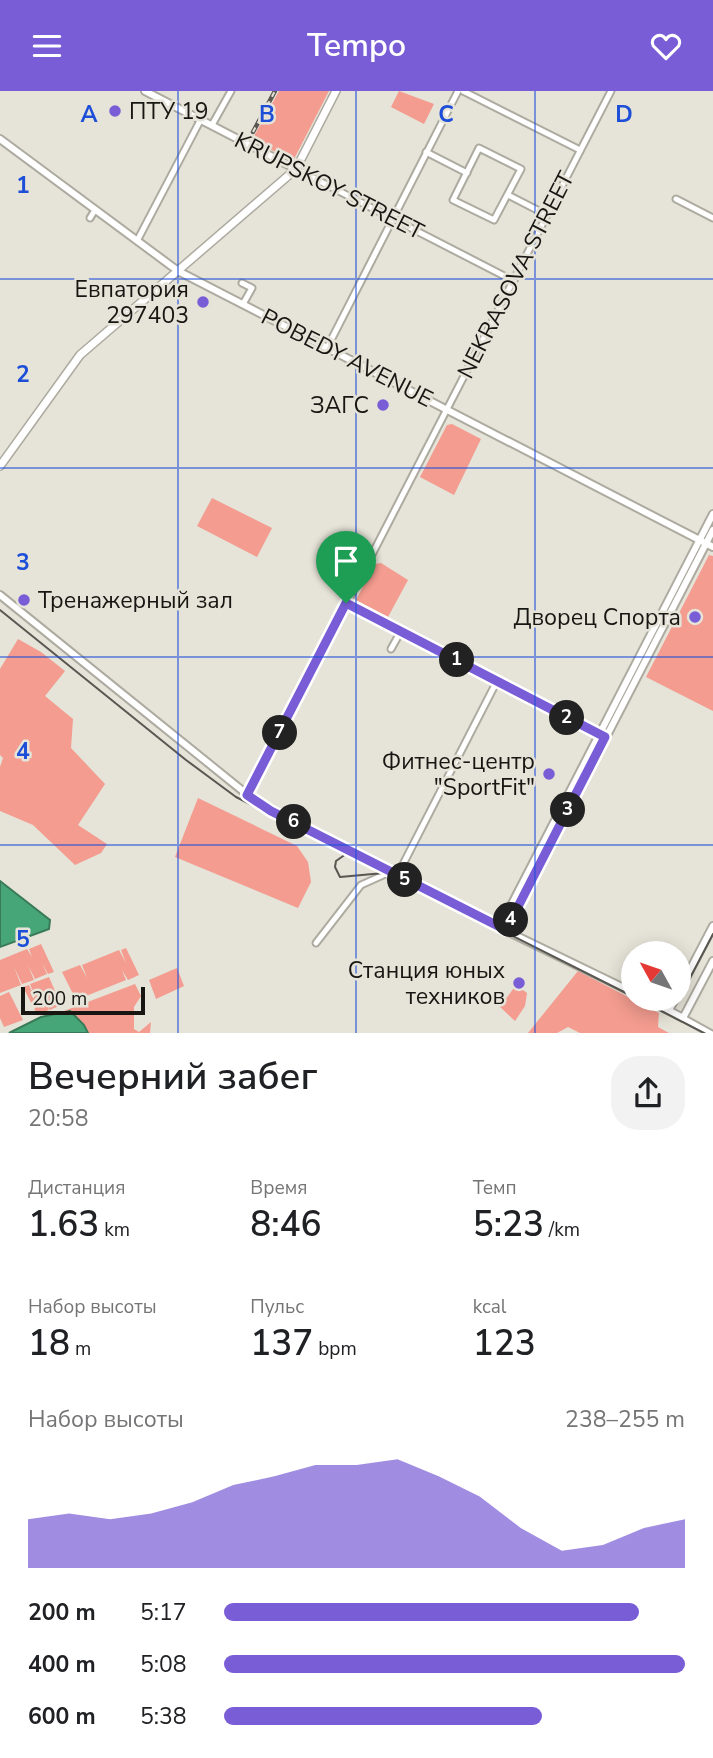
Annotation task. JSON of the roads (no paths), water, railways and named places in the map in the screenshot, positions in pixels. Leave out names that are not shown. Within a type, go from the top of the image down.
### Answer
[{"type":"main road","points":[[0,466],[80,355],[296,169],[336,91]]},
{"type":"street","name":"KRUPSKOY STREET","points":[[145,91],[514,281]]},
{"type":"street","points":[[212,125],[231,91]]},
{"type":"street","points":[[327,348],[457,91]]},
{"type":"street","points":[[463,91],[580,150]]},
{"type":"street","name":"NEKRASOVA STREET","points":[[247,795],[611,91]]},
{"type":"street","points":[[137,241],[201,119]]},
{"type":"street","name":"POBEDY AVENUE","points":[[0,139],[178,271],[706,544]]},
{"type":"street","points":[[480,148],[521,169],[494,220],[453,199],[467,173],[480,148]]},
{"type":"street","points":[[426,152],[467,173]]},
{"type":"street","points":[[508,195],[547,215]]},
{"type":"street","points":[[676,199],[713,218]]},
{"type":"street","points":[[90,218],[95,210]]},
{"type":"street","points":[[242,282],[252,288],[243,305]]},
{"type":"street","points":[[706,544],[713,515]]},
{"type":"street","points":[[503,929],[602,736],[713,530]]},
{"type":"street","points":[[0,595],[247,795],[271,811],[621,987]]},
{"type":"street","points":[[346,603],[602,736]]},
{"type":"street","points":[[391,649],[401,631]]},
{"type":"street","points":[[397,876],[497,681]]},
{"type":"street","points":[[316,943],[361,885],[390,872]]},
{"type":"street","points":[[691,968],[713,926]]},
{"type":"street","points":[[683,1018],[713,961]]},
{"type":"street","points":[[671,1011],[710,1033]]},
{"type":"tram line","points":[[0,610],[236,797],[621,990]]},
{"type":"tram line","points":[[346,854],[336,861],[335,867],[340,877],[384,873]]},
{"type":"tram line","points":[[691,976],[713,934]]},
{"type":"tram line","points":[[661,1011],[704,1033]]},
{"type":"railway","points":[[253,132],[275,91]]},
{"type":"place","name":"ПТУ 19","points":[[115,111]]},
{"type":"place","name":"Евпатория 297403","points":[[203,302]]},
{"type":"place","name":"ЗАГС","points":[[383,405]]},
{"type":"place","name":"Тренажерный зал","points":[[24,600]]},
{"type":"place","name":"Дворец Спорта","points":[[695,617]]},
{"type":"place","name":"Фитнес-центр \"SportFit\"","points":[[549,774]]},
{"type":"place","name":"Станция юных техников","points":[[519,983]]}]
